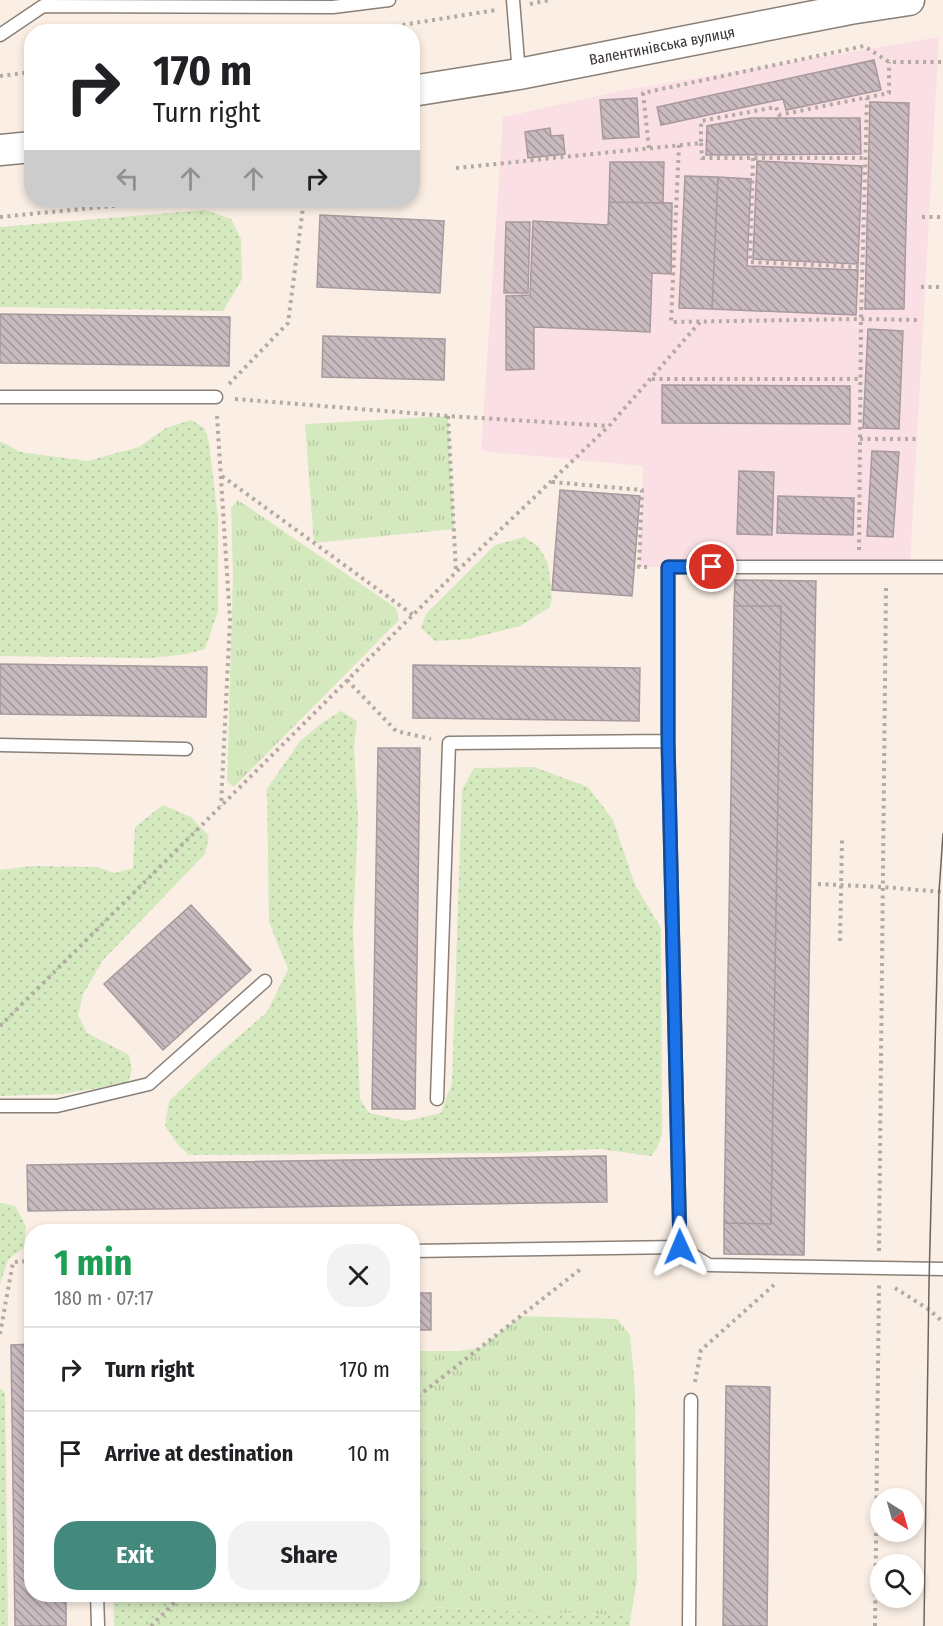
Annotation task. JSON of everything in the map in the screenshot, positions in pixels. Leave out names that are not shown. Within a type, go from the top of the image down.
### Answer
[{"type":"street","name":"Валентинівська вулиця","points":[[420,90],[519,74],[896,1]]},
{"type":"street","points":[[0,150],[24,148]]},
{"type":"lane","points":[[0,35],[43,6],[333,7],[389,0]]},
{"type":"lane","points":[[513,4],[519,74]]},
{"type":"lane","points":[[0,397],[216,397]]},
{"type":"lane","points":[[680,1247],[668,741],[668,567],[943,567]]},
{"type":"lane","points":[[437,1099],[449,743],[668,741]]},
{"type":"lane","points":[[0,745],[186,749]]},
{"type":"lane","points":[[0,1106],[57,1106],[149,1084],[265,981]]},
{"type":"lane","points":[[420,1251],[680,1247],[709,1265],[795,1267],[879,1273],[943,1269]]},
{"type":"lane","points":[[689,1626],[691,1400]]},
{"type":"lane","points":[[97,1602],[98,1626]]},
{"type":"path","points":[[402,24],[513,4],[550,0]]},
{"type":"path","points":[[649,148],[643,93],[864,46],[889,62],[943,62]]},
{"type":"path","points":[[865,158],[702,158],[701,122],[776,107],[779,116],[889,93],[889,62]]},
{"type":"path","points":[[0,76],[24,73]]},
{"type":"path","points":[[858,567],[867,98]]},
{"type":"path","points":[[456,168],[701,143]]},
{"type":"path","points":[[679,145],[671,322],[921,320]]},
{"type":"path","points":[[753,158],[750,262],[862,267]]},
{"type":"path","points":[[0,217],[102,207]]},
{"type":"path","points":[[221,806],[230,620],[216,397],[288,323],[303,207]]},
{"type":"path","points":[[922,217],[943,217]]},
{"type":"path","points":[[921,287],[943,287]]},
{"type":"path","points":[[0,1026],[456,572],[609,426],[700,322]]},
{"type":"path","points":[[652,379],[860,380]]},
{"type":"path","points":[[216,397],[448,416],[609,426]]},
{"type":"path","points":[[448,416],[456,572]]},
{"type":"path","points":[[860,439],[915,439]]},
{"type":"path","points":[[221,475],[413,615]]},
{"type":"path","points":[[551,482],[642,490],[639,567],[668,567]]},
{"type":"path","points":[[875,1626],[886,568]]},
{"type":"path","points":[[347,680],[396,731],[449,743]]},
{"type":"path","points":[[840,942],[842,840]]},
{"type":"path","points":[[818,884],[883,886],[943,892]]},
{"type":"path","points":[[420,1395],[607,1248]]},
{"type":"path","points":[[0,1334],[13,1262],[24,1261]]},
{"type":"path","points":[[691,1400],[701,1350],[795,1267]]},
{"type":"path","points":[[879,1273],[943,1322]]},
{"type":"path","points":[[151,1626],[175,1602]]},
{"type":"shaded area","points":[[939,37],[910,567],[639,567],[643,466],[481,451],[503,117],[625,90]]},
{"type":"green space","points":[[205,210],[231,219],[241,239],[242,279],[223,311],[0,307],[0,227]]},
{"type":"green space","points":[[448,416],[454,529],[314,543],[305,424]]},
{"type":"green space","points":[[191,420],[204,428],[209,442],[218,519],[218,611],[205,649],[186,654],[151,658],[0,656],[0,441],[20,452],[87,461],[139,447],[166,428]]},
{"type":"green space","points":[[238,500],[396,608],[399,620],[234,787],[227,782],[233,576],[231,508]]},
{"type":"green space","points":[[524,537],[538,546],[548,563],[552,598],[550,607],[520,626],[469,639],[435,641],[421,628],[426,614],[495,545]]},
{"type":"green space","points":[[341,711],[357,721],[354,747],[358,818],[353,930],[360,1099],[369,1113],[406,1121],[441,1113],[452,1083],[462,790],[474,768],[534,767],[588,787],[613,820],[635,885],[661,928],[662,1135],[651,1156],[600,1149],[506,1153],[189,1155],[179,1146],[165,1126],[169,1101],[267,1012],[288,969],[269,922],[267,789],[300,741]]},
{"type":"green space","points":[[163,805],[191,817],[209,836],[205,854],[103,960],[83,994],[78,1015],[87,1033],[129,1055],[132,1069],[128,1083],[62,1094],[0,1096],[0,870],[32,866],[96,867],[115,873],[133,868],[135,827]]},
{"type":"green space","points":[[0,1203],[15,1206],[25,1224],[24,1247],[8,1260],[0,1284]]},
{"type":"green space","points":[[521,1316],[617,1319],[630,1335],[635,1390],[637,1580],[631,1616],[381,1605],[371,1602],[420,1602],[420,1351],[457,1351],[480,1348]]},
{"type":"green space","points":[[0,1388],[5,1393],[8,1626],[0,1626]]},
{"type":"green space","points":[[113,1602],[371,1602],[381,1605],[631,1616],[630,1626],[114,1626]]},
{"type":"building","points":[[874,60],[881,90],[786,110],[783,99],[661,125],[657,107]]},
{"type":"building","points":[[637,98],[639,137],[603,139],[600,100]]},
{"type":"building","points":[[870,102],[909,103],[904,309],[865,309]]},
{"type":"building","points":[[751,118],[860,118],[861,154],[706,155],[707,126]]},
{"type":"building","points":[[550,128],[551,136],[563,135],[565,154],[528,158],[525,132]]},
{"type":"building","points":[[757,161],[862,166],[858,264],[753,259]]},
{"type":"building","points":[[610,162],[664,162],[663,203],[609,202]]},
{"type":"building","points":[[685,176],[718,177],[712,309],[679,308]]},
{"type":"building","points":[[718,177],[751,179],[747,266],[858,270],[856,315],[712,309]]},
{"type":"building","points":[[609,202],[672,203],[671,274],[652,273],[650,332],[534,327],[534,369],[506,370],[506,296],[530,295],[533,221],[608,225]]},
{"type":"building","points":[[320,215],[444,221],[440,293],[317,287]]},
{"type":"building","points":[[506,222],[530,222],[528,293],[504,293]]},
{"type":"building","points":[[0,314],[230,317],[229,366],[0,363]]},
{"type":"building","points":[[868,329],[903,331],[899,429],[863,428]]},
{"type":"building","points":[[323,336],[445,339],[444,380],[322,377]]},
{"type":"building","points":[[662,385],[850,386],[850,424],[662,423]]},
{"type":"building","points":[[872,451],[899,452],[893,537],[867,536]]},
{"type":"building","points":[[739,471],[774,472],[772,535],[737,534]]},
{"type":"building","points":[[560,490],[640,496],[632,596],[552,590]]},
{"type":"building","points":[[778,496],[854,498],[853,535],[777,533]]},
{"type":"building","points":[[735,580],[816,581],[804,1255],[724,1254],[724,1223],[771,1224],[781,606],[734,606]]},
{"type":"building","points":[[734,606],[781,606],[771,1224],[724,1223]]},
{"type":"building","points":[[0,664],[207,667],[206,717],[0,714]]},
{"type":"building","points":[[413,665],[640,668],[639,721],[413,718]]},
{"type":"building","points":[[378,748],[420,748],[415,1109],[372,1109]]},
{"type":"building","points":[[191,905],[251,970],[163,1050],[104,984]]},
{"type":"building","points":[[606,1156],[607,1202],[28,1211],[27,1165]]},
{"type":"building","points":[[420,1293],[431,1293],[431,1330],[420,1330]]},
{"type":"building","points":[[24,1344],[24,1602],[66,1602],[66,1626],[15,1626],[11,1345]]},
{"type":"building","points":[[726,1386],[770,1387],[767,1626],[723,1626]]},
{"type":"tram line","points":[[924,1626],[929,1283],[939,892],[943,834]]},
{"type":"route","points":[[680,1247],[668,741],[668,567],[712,567]]}]
